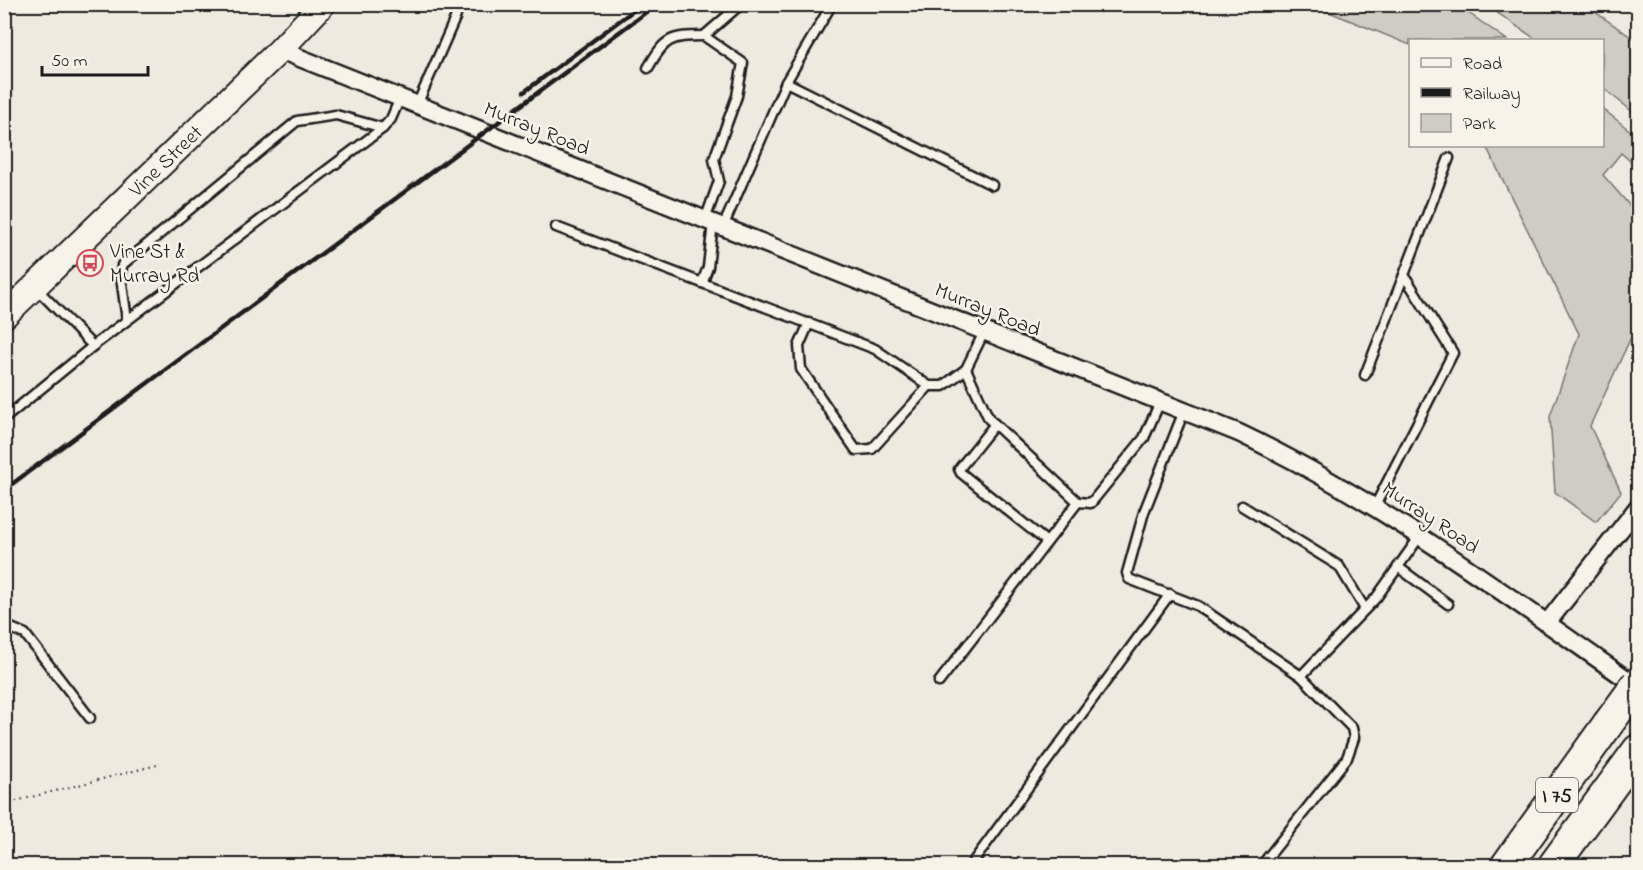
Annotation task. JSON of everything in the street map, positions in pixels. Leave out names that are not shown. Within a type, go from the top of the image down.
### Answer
[{"type":"highway","name":"I 75","points":[[1506,866],[1638,685]]},
{"type":"highway","name":"I 75","points":[[1554,866],[1638,750]]},
{"type":"main road","name":"Vine Street","points":[[4,316],[280,50],[323,4]]},
{"type":"street","name":"Murray Road","points":[[280,50],[1184,411],[1298,461],[1375,506],[1638,685]]},
{"type":"street","points":[[1547,623],[1638,507]]},
{"type":"lane","points":[[704,36],[741,4]]},
{"type":"lane","points":[[714,223],[786,82],[832,4]]},
{"type":"lane","points":[[417,105],[456,16]]},
{"type":"lane","points":[[648,68],[660,46],[679,36],[704,36],[743,63],[737,96],[714,159],[718,181],[714,223],[708,267],[702,283]]},
{"type":"lane","points":[[786,82],[992,185]]},
{"type":"lane","points":[[4,419],[93,346],[383,128],[391,118],[400,98]]},
{"type":"lane","points":[[127,320],[121,277],[122,265],[297,121],[336,115],[383,128]]},
{"type":"lane","points":[[1365,375],[1449,158]]},
{"type":"lane","points":[[556,227],[875,349],[929,386],[943,386],[966,369],[984,332]]},
{"type":"lane","points":[[1375,506],[1453,353],[1404,275]]},
{"type":"lane","points":[[35,287],[93,346]]},
{"type":"lane","points":[[808,323],[799,346],[801,369],[856,450],[872,449],[929,386]]},
{"type":"lane","points":[[966,369],[989,419],[1078,502],[1091,503],[1144,438],[1160,402]]},
{"type":"lane","points":[[1184,411],[1144,512],[1127,573],[1130,579],[1198,606],[1301,676],[1352,728],[1354,738],[1347,758],[1261,866]]},
{"type":"lane","points":[[995,424],[959,469],[961,473],[1047,542]]},
{"type":"lane","points":[[939,682],[1078,502]]},
{"type":"lane","points":[[1242,506],[1339,566],[1365,609]]},
{"type":"lane","points":[[1301,676],[1365,609],[1420,536]]},
{"type":"lane","points":[[1398,567],[1448,604]]},
{"type":"lane","points":[[970,866],[1170,594]]},
{"type":"lane","points":[[4,625],[25,634],[90,718]]},
{"type":"path","points":[[4,804],[161,764]]},
{"type":"green space","points":[[1312,5],[1457,5],[1506,39],[1409,39],[1409,45]]},
{"type":"green space","points":[[1486,5],[1585,5],[1638,42],[1638,116],[1604,89],[1604,39],[1536,39]]},
{"type":"green space","points":[[1604,110],[1638,137],[1638,168],[1621,153],[1603,175],[1638,215],[1638,322],[1590,426],[1621,492],[1596,522],[1555,492],[1550,416],[1579,334],[1486,147],[1604,147]]},
{"type":"railway","points":[[524,92],[642,4]]},
{"type":"railway","points":[[4,490],[657,4]]},
{"type":"place","name":"Vine St & Murray Rd","points":[[90,263]]}]
